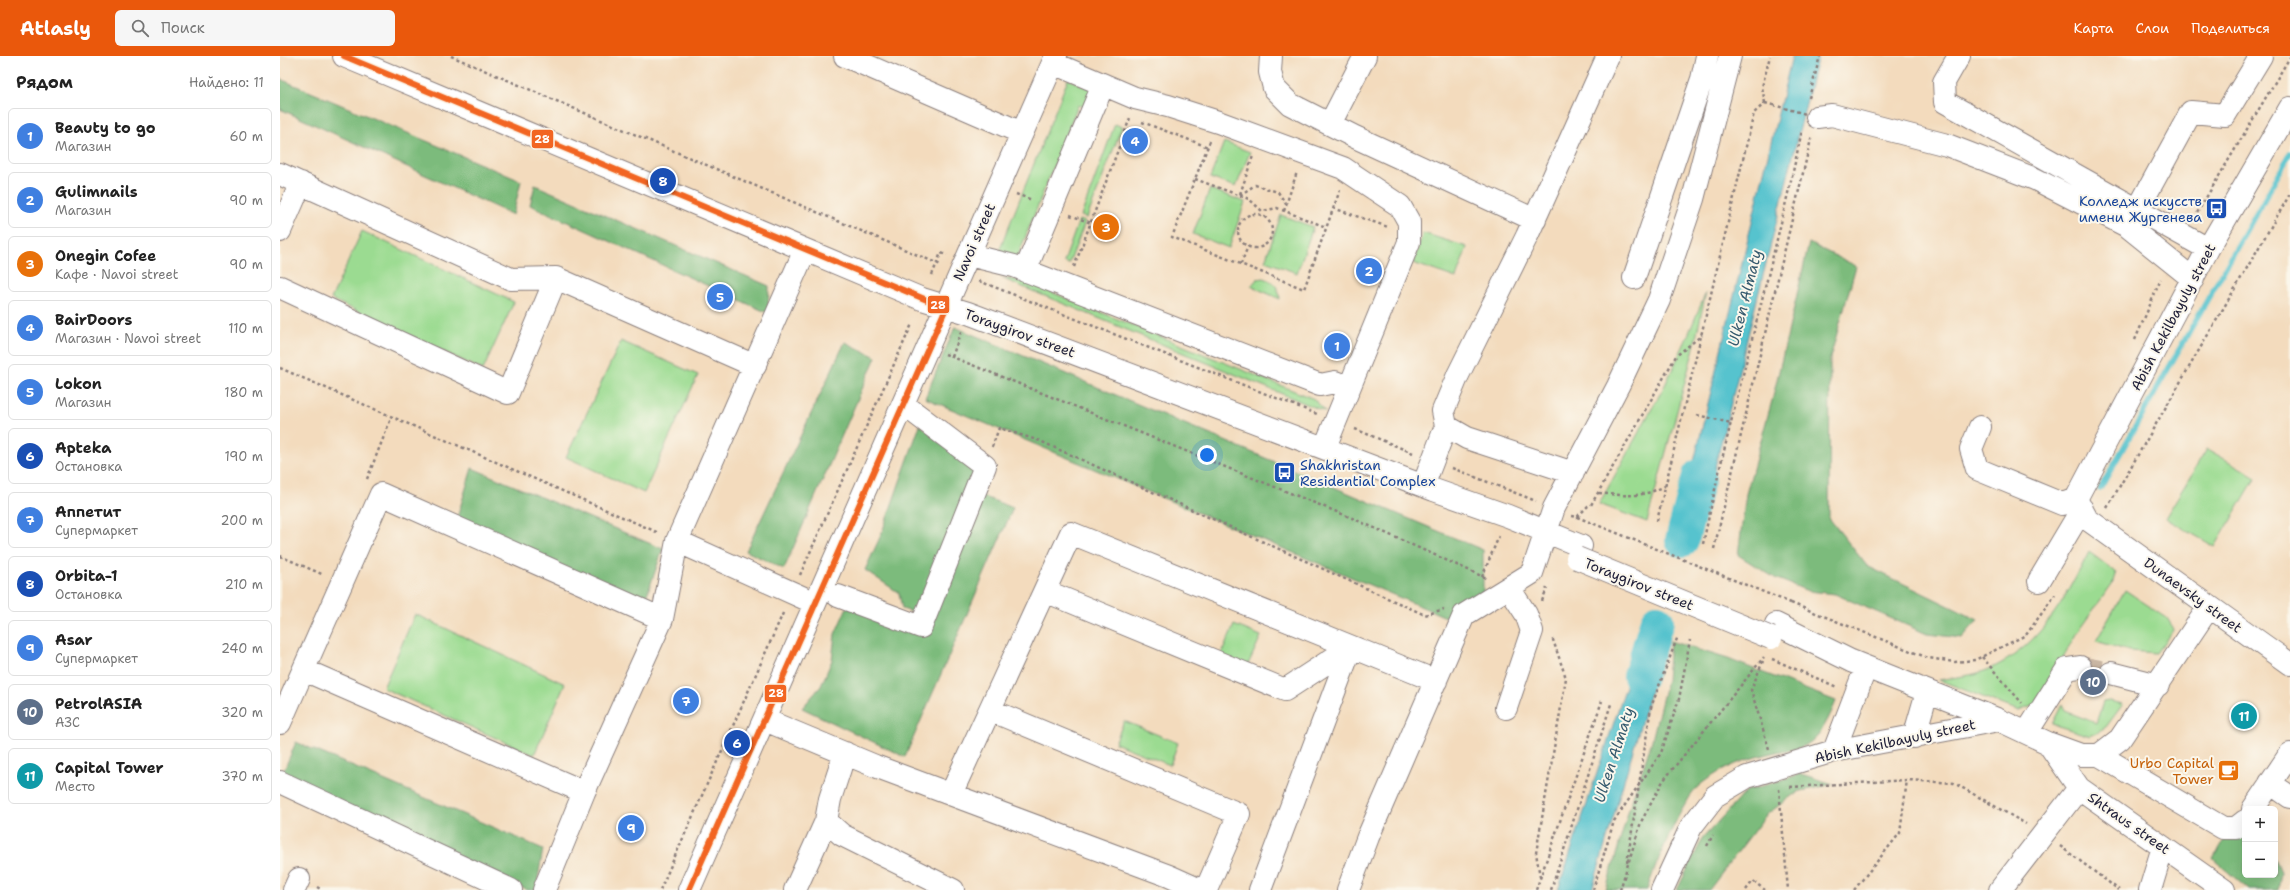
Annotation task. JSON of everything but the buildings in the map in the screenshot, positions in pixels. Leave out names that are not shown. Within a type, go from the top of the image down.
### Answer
[{"type":"street","name":"Toraygirov street","points":[[344,56],[946,308],[984,319],[1325,447],[1774,631],[1999,720],[2048,743],[2081,755],[2099,755]]},
{"type":"street","points":[[845,56],[1022,134]]},
{"type":"street","points":[[1271,56],[1270,72],[1274,88],[1290,104],[1535,220]]},
{"type":"street","points":[[1330,124],[1365,56]]},
{"type":"street","points":[[1428,488],[1434,460],[1446,426],[1443,411],[1458,375],[1535,220],[1608,56]]},
{"type":"street","points":[[1634,278],[1702,79],[1708,56]]},
{"type":"street","points":[[1348,890],[1368,837],[1464,616],[1532,573],[1554,508],[1659,300],[1693,199],[1730,56]]},
{"type":"street","points":[[1959,56],[1944,82],[1945,102],[2208,249]]},
{"type":"street","points":[[2138,210],[2191,112],[2225,115],[2261,56]]},
{"type":"street","points":[[1055,59],[1103,85],[1135,98],[1168,106],[1218,122],[1347,171],[1400,206],[1409,222],[1409,242],[1325,447]]},
{"type":"street","name":"Navoi street","points":[[689,890],[1055,59]]},
{"type":"street","points":[[1025,271],[1103,85]]},
{"type":"street","name":"Abish Kekilbayuly street","points":[[2039,581],[2208,249],[2290,108]]},
{"type":"street","points":[[1807,114],[1832,116],[1947,145],[2035,179],[2127,226],[2193,279]]},
{"type":"street","points":[[280,174],[511,278],[556,278],[754,366]]},
{"type":"street","points":[[280,231],[301,183]]},
{"type":"street","points":[[544,890],[584,792],[662,619],[677,541],[805,250]]},
{"type":"street","points":[[969,255],[1025,271],[1320,385],[1334,382],[1349,388]]},
{"type":"street","points":[[280,287],[508,393],[556,278]]},
{"type":"street","points":[[838,596],[921,627],[985,466],[904,404]]},
{"type":"street","points":[[1446,426],[1467,438],[1573,473]]},
{"type":"street","points":[[1980,427],[1971,449],[1977,469],[2062,504],[2079,504],[2087,519],[2101,518]]},
{"type":"street","points":[[280,723],[381,494],[662,619]]},
{"type":"street","name":"Dunaevsky street","points":[[2101,518],[2209,607],[2290,664]]},
{"type":"street","points":[[951,794],[1071,533],[1436,681]]},
{"type":"street","points":[[677,541],[815,603]]},
{"type":"street","points":[[1506,708],[1532,631],[1526,614],[1509,588]]},
{"type":"street","points":[[1045,591],[1285,690],[1351,647]]},
{"type":"street","points":[[2209,607],[2158,686],[2120,739],[2099,755],[2223,828],[2236,828],[2242,823]]},
{"type":"street","points":[[1260,890],[1351,647]]},
{"type":"street","points":[[1834,751],[1858,664]]},
{"type":"street","points":[[2027,732],[2067,669],[2080,667]]},
{"type":"street","points":[[304,670],[584,792]]},
{"type":"street","points":[[2111,673],[2158,686]]},
{"type":"street","points":[[1914,737],[1927,692]]},
{"type":"street","points":[[990,710],[1240,814],[1206,890]]},
{"type":"street","points":[[765,720],[951,794],[1162,873],[1200,890]]},
{"type":"street","name":"Abish Kekilbayuly street","points":[[1662,890],[1691,827],[1715,796],[1747,777],[1834,751],[1999,720]]},
{"type":"street","name":"Shtraus street","points":[[2048,743],[2079,788],[2224,890]]},
{"type":"street","points":[[795,890],[826,821],[830,799],[845,753]]},
{"type":"street","points":[[2255,806],[2290,754]]},
{"type":"street","points":[[280,782],[511,890]]},
{"type":"street","points":[[2270,783],[2290,797]]},
{"type":"street","points":[[2000,890],[2079,788]]},
{"type":"street","points":[[826,821],[842,835],[953,890]]},
{"type":"street","points":[[2150,890],[2163,847]]},
{"type":"path","points":[[451,56],[936,263]]},
{"type":"path","points":[[1765,103],[1762,87],[1770,56]]},
{"type":"path","points":[[1714,549],[1820,56]]},
{"type":"path","points":[[1765,103],[1807,114]]},
{"type":"path","points":[[1657,521],[1754,113],[1765,103]]},
{"type":"path","points":[[1703,544],[1731,423],[1807,114]]},
{"type":"path","points":[[1066,287],[1130,118],[1208,147]]},
{"type":"path","points":[[1218,122],[1172,237],[1304,289],[1347,171]]},
{"type":"path","points":[[1239,195],[1254,154]]},
{"type":"path","points":[[1284,211],[1298,170]]},
{"type":"path","points":[[1196,179],[1249,199],[1262,211]]},
{"type":"path","points":[[1239,195],[1255,185],[1278,192],[1286,204]]},
{"type":"path","points":[[2101,518],[2290,194]]},
{"type":"path","points":[[1262,211],[1277,208],[1326,226]]},
{"type":"path","points":[[1260,215],[1262,211]]},
{"type":"path","points":[[1249,215],[1260,215],[1269,221],[1272,232],[1271,237],[1264,245],[1258,247],[1248,246],[1240,238],[1239,227],[1244,218],[1249,215]]},
{"type":"path","points":[[1241,264],[1248,246]]},
{"type":"path","points":[[932,275],[941,253]]},
{"type":"path","points":[[980,281],[1434,460],[1928,658],[1955,662],[1975,660],[2026,635],[2058,591]]},
{"type":"path","points":[[952,357],[964,326]]},
{"type":"path","points":[[1577,517],[1591,505],[1599,493],[1676,356],[1702,335]]},
{"type":"path","points":[[942,353],[1352,518],[1509,588]]},
{"type":"path","points":[[280,368],[677,541]]},
{"type":"path","points":[[1697,416],[1731,423]]},
{"type":"path","points":[[985,466],[999,428],[1040,441],[1425,615],[1452,606]]},
{"type":"path","points":[[1599,493],[1626,496],[1649,494],[1665,486]]},
{"type":"path","points":[[1477,582],[1482,576],[1499,536]]},
{"type":"path","points":[[280,556],[342,583]]},
{"type":"path","points":[[1540,877],[1536,853],[1566,678],[1551,634]]},
{"type":"path","points":[[1625,872],[1651,707],[1678,636]]},
{"type":"path","points":[[1593,890],[1614,821],[1661,753],[1680,699],[1690,640]]},
{"type":"path","points":[[1620,890],[1641,822],[1663,781],[1765,656],[1751,690],[1770,755]]},
{"type":"path","points":[[1982,657],[2026,708]]},
{"type":"path","points":[[1536,890],[1602,701]]},
{"type":"path","points":[[1551,890],[1611,704]]},
{"type":"path","points":[[1854,890],[1900,833],[1907,780]]},
{"type":"path","points":[[1772,790],[1779,787],[1907,780],[1954,783],[2043,834],[2119,890]]},
{"type":"path","points":[[1779,787],[1788,890]]},
{"type":"path","points":[[1703,853],[1713,834]]},
{"type":"path","points":[[1746,890],[1753,881],[1765,890]]},
{"type":"green space","points":[[280,79],[521,181],[513,215],[280,109]]},
{"type":"green space","points":[[1068,79],[1094,90],[1087,108],[1078,105],[1017,258],[999,251]]},
{"type":"green space","points":[[1115,124],[1122,127],[1087,218],[1081,216]]},
{"type":"green space","points":[[1224,142],[1250,152],[1236,187],[1210,178]]},
{"type":"green space","points":[[535,185],[769,286],[768,313],[530,205]]},
{"type":"green space","points":[[1210,189],[1245,202],[1229,248],[1193,234]]},
{"type":"green space","points":[[1281,215],[1313,227],[1297,273],[1265,261]]},
{"type":"green space","points":[[1079,220],[1085,222],[1069,264],[1064,262]]},
{"type":"green space","points":[[362,231],[514,302],[483,370],[331,299]]},
{"type":"green space","points":[[1423,233],[1467,247],[1456,278],[1413,263]]},
{"type":"green space","points":[[1809,243],[1856,266],[1830,358],[1829,518],[1867,566],[1978,620],[1962,638],[1927,634],[1835,594],[1808,591],[1775,578],[1738,555],[1746,494],[1773,397]]},
{"type":"green space","points":[[1001,278],[1024,281],[1314,399],[1326,412]]},
{"type":"green space","points":[[1264,278],[1271,281],[1275,286],[1280,299],[1251,286],[1257,279]]},
{"type":"green space","points":[[1706,292],[1693,352],[1647,522],[1599,504],[1665,385]]},
{"type":"green space","points":[[955,327],[1483,550],[1483,594],[1453,620],[925,398]]},
{"type":"green space","points":[[621,341],[698,375],[644,493],[566,457]]},
{"type":"green space","points":[[845,342],[876,357],[784,569],[746,551]]},
{"type":"green space","points":[[920,425],[978,470],[919,614],[902,609],[899,593],[865,570],[881,535]]},
{"type":"green space","points":[[2207,449],[2256,477],[2215,547],[2165,518]]},
{"type":"green space","points":[[472,468],[663,549],[644,603],[457,518]]},
{"type":"green space","points":[[982,496],[1013,508],[905,757],[802,708],[821,686],[832,660],[835,634],[847,607],[921,633]]},
{"type":"green space","points":[[2089,552],[2116,572],[2112,584],[2076,634],[2037,704],[2019,711],[1939,680],[1969,675],[1987,670],[2005,661],[2022,649],[2036,636],[2060,604]]},
{"type":"green space","points":[[2125,590],[2167,618],[2174,629],[2156,653],[2129,651],[2096,641]]},
{"type":"green space","points":[[415,614],[565,684],[534,755],[383,688]]},
{"type":"green space","points":[[1234,625],[1261,636],[1247,667],[1221,655]]},
{"type":"green space","points":[[1670,641],[1728,659],[1836,701],[1821,732],[1806,745],[1791,750],[1766,754],[1746,760],[1727,768],[1701,784],[1694,792],[1678,818],[1656,865],[1647,890],[1606,890],[1629,809],[1651,744],[1667,680]]},
{"type":"green space","points":[[2109,701],[2123,704],[2106,727],[2090,736],[2052,724],[2062,705],[2065,711],[2096,723],[2103,702]]},
{"type":"green space","points":[[1124,721],[1178,743],[1170,765],[1115,743]]},
{"type":"green space","points":[[296,742],[543,849],[536,890],[527,890],[282,775]]},
{"type":"green space","points":[[1801,774],[1833,784],[1797,792],[1766,815],[1709,890],[1677,890],[1703,838],[1746,791]]},
{"type":"green space","points":[[2230,831],[2242,833],[2242,878],[2278,878],[2278,865],[2281,872],[2278,890],[2249,890],[2213,859]]},
{"type":"water","points":[[1792,56],[1818,56],[1705,507],[1687,522],[1686,501],[1691,474]]},
{"type":"water","points":[[1654,632],[1661,655],[1592,890],[1558,890],[1639,647]]},
{"type":"waterway","points":[[2100,489],[2290,154]]},
{"type":"waterway","name":"Ulken Almaty","points":[[1682,540],[1699,476]]},
{"type":"waterway","name":"Ulken Almaty","points":[[1640,676],[1657,621]]},
{"type":"tunnel","points":[[2080,667],[2111,673]]},
{"type":"transit line","name":"28","points":[[344,56],[946,308],[689,890]]},
{"type":"place","name":"BairDoors","points":[[1135,141]]},
{"type":"place","name":"Orbita-1","points":[[663,181]]},
{"type":"place","name":"Колледж искусств имени Жургенева","points":[[2217,209]]},
{"type":"place","name":"Onegin Cofee","points":[[1106,227]]},
{"type":"place","name":"Gulimnails","points":[[1369,271]]},
{"type":"place","name":"Lokon","points":[[720,297]]},
{"type":"place","name":"Beauty to go","points":[[1337,346]]},
{"type":"place","name":"Shakhristan Residential Complex","points":[[1285,473]]},
{"type":"place","name":"PetrolASIA","points":[[2093,682]]},
{"type":"place","name":"Аппетит","points":[[686,701]]},
{"type":"place","name":"Capital Tower","points":[[2244,716]]},
{"type":"place","name":"Apteka","points":[[737,743]]},
{"type":"place","name":"Urbo Capital Tower","points":[[2229,771]]},
{"type":"place","name":"Asar","points":[[631,828]]}]
